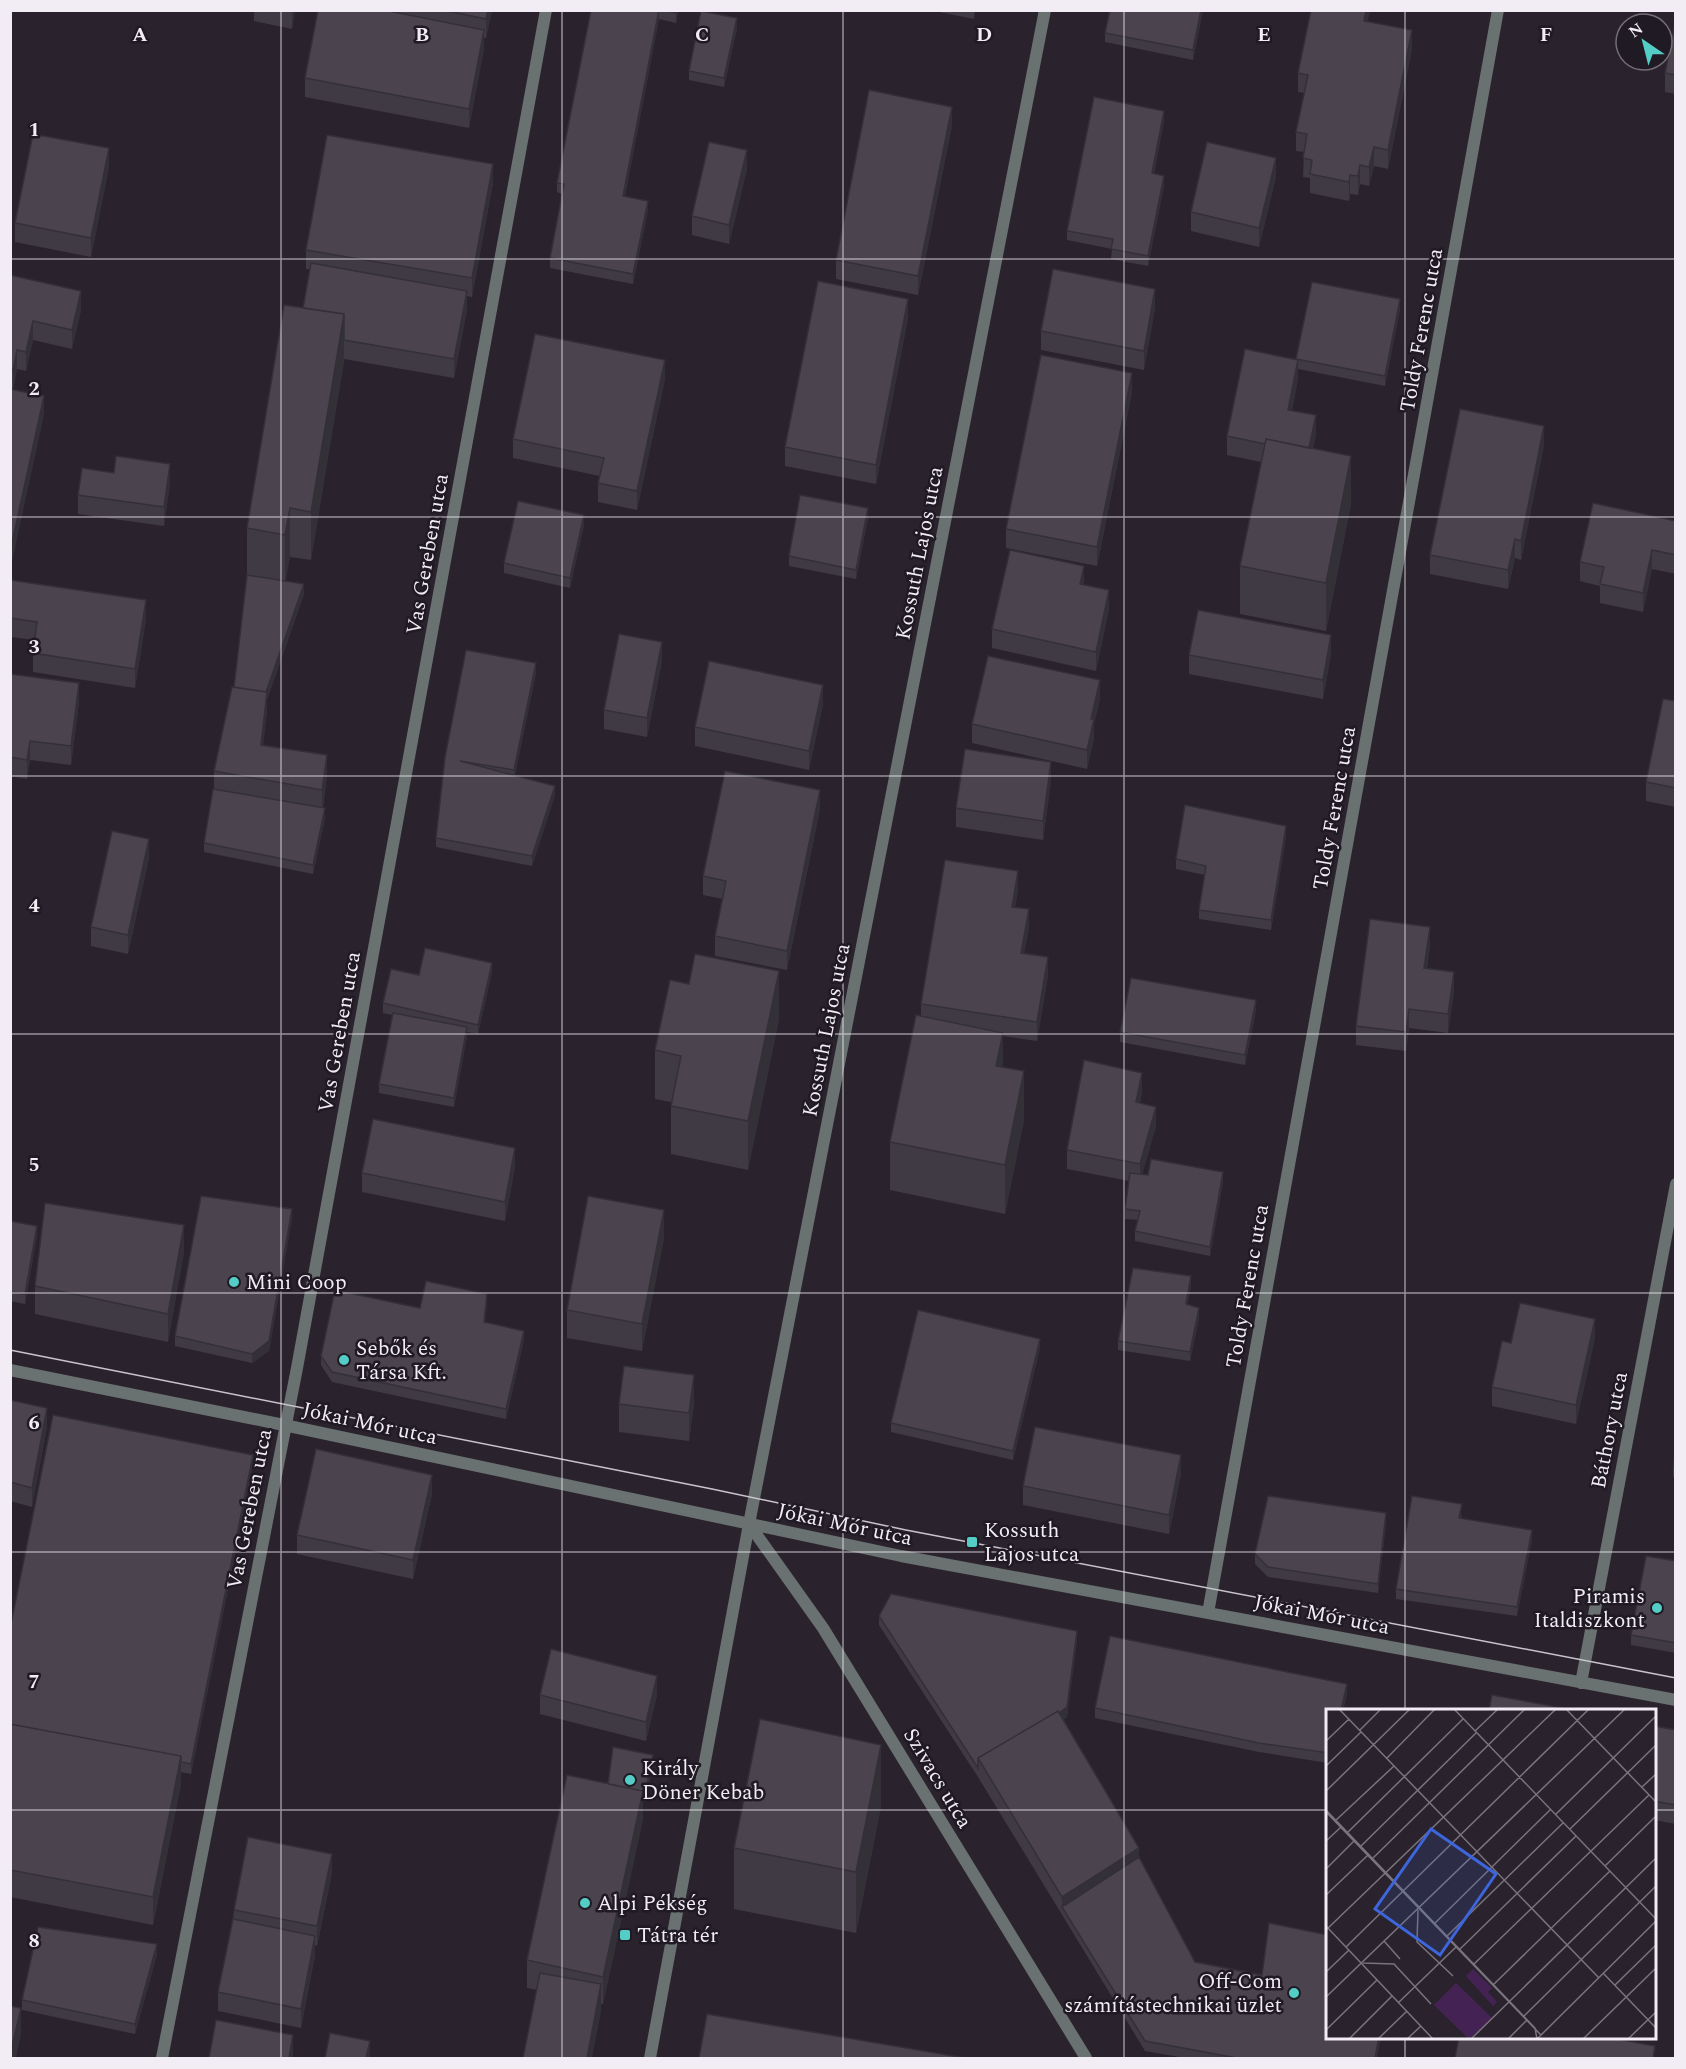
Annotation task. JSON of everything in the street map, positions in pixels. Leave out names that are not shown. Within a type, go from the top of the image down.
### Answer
[{"type":"street","name":"Vas Gereben utca","points":[[162,2058],[299,1356],[546,10]]},
{"type":"street","name":"Kossuth Lajos utca","points":[[650,2058],[749,1524],[1044,10]]},
{"type":"street","name":"Toldy Ferenc utca","points":[[1208,1613],[1498,10]]},
{"type":"street","name":"Báthory utca","points":[[1581,1683],[1676,1184]]},
{"type":"street","name":"Jókai Mór utca","points":[[10,1370],[285,1425],[901,1556],[1676,1700]]},
{"type":"street","name":"Szivacs utca","points":[[749,1524],[823,1628],[1086,2058]]},
{"type":"building","points":[[318,10],[384,10],[484,30],[469,109],[305,78]]},
{"type":"building","points":[[443,10],[488,10],[486,19]]},
{"type":"building","points":[[591,10],[659,10],[623,196],[648,201],[633,274],[550,258],[564,184],[557,183]]},
{"type":"building","points":[[1110,10],[1201,10],[1193,50],[1105,33]]},
{"type":"building","points":[[1311,10],[1366,10],[1364,21],[1412,30],[1388,150],[1374,147],[1369,167],[1360,165],[1358,176],[1350,175],[1349,182],[1310,174],[1312,160],[1303,158],[1307,134],[1296,132],[1308,75],[1298,73]]},
{"type":"building","points":[[701,11],[737,18],[724,78],[689,71]]},
{"type":"building","points":[[1676,19],[1676,75],[1665,73],[1674,72]]},
{"type":"building","points":[[869,90],[952,107],[918,276],[836,260]]},
{"type":"building","points":[[1094,97],[1164,111],[1152,173],[1164,176],[1148,256],[1111,249],[1113,239],[1067,231]]},
{"type":"building","points":[[33,134],[109,148],[91,238],[15,223]]},
{"type":"building","points":[[327,135],[493,164],[472,278],[306,250]]},
{"type":"building","points":[[709,142],[747,150],[729,225],[692,216]]},
{"type":"building","points":[[1207,142],[1276,158],[1259,228],[1191,212]]},
{"type":"building","points":[[311,263],[467,291],[454,359],[344,340],[344,314],[303,308]]},
{"type":"building","points":[[1053,269],[1155,289],[1144,351],[1041,331]]},
{"type":"building","points":[[10,275],[81,291],[72,330],[33,321],[26,352],[17,350],[13,370],[10,369]]},
{"type":"building","points":[[818,281],[908,299],[876,465],[785,447]]},
{"type":"building","points":[[1312,282],[1400,299],[1385,376],[1296,359]]},
{"type":"building","points":[[284,305],[344,314],[311,512],[290,508],[285,535],[247,528]]},
{"type":"building","points":[[535,334],[665,360],[637,491],[598,483],[604,458],[513,439]]},
{"type":"building","points":[[1245,349],[1298,360],[1288,410],[1316,415],[1309,448],[1266,439],[1265,444],[1227,436]]},
{"type":"building","points":[[1041,355],[1132,373],[1097,547],[1006,529]]},
{"type":"building","points":[[10,389],[44,396],[10,552]]},
{"type":"building","points":[[1460,409],[1544,426],[1521,541],[1515,539],[1508,570],[1430,555]]},
{"type":"building","points":[[1266,439],[1351,456],[1326,583],[1240,566]]},
{"type":"building","points":[[116,456],[170,464],[164,507],[78,495],[82,468],[114,473]]},
{"type":"building","points":[[800,495],[868,508],[856,570],[789,556]]},
{"type":"building","points":[[518,501],[584,515],[570,578],[504,563]]},
{"type":"building","points":[[1593,503],[1676,521],[1676,555],[1652,550],[1643,593],[1600,584],[1604,567],[1580,562]]},
{"type":"building","points":[[1010,550],[1084,566],[1080,584],[1109,590],[1096,652],[992,629]]},
{"type":"building","points":[[247,575],[304,584],[266,692],[234,687]]},
{"type":"building","points":[[10,580],[146,600],[135,669],[33,653],[37,622],[10,618]]},
{"type":"building","points":[[1198,610],[1331,635],[1323,680],[1189,655]]},
{"type":"building","points":[[619,634],[662,642],[647,718],[604,710]]},
{"type":"building","points":[[466,650],[536,663],[514,770],[460,761],[555,786],[532,856],[436,838],[445,757]]},
{"type":"building","points":[[988,656],[1100,680],[1087,750],[972,724]]},
{"type":"building","points":[[709,661],[823,685],[809,751],[695,727]]},
{"type":"building","points":[[10,674],[79,683],[71,746],[30,741],[27,760],[10,757]]},
{"type":"building","points":[[232,687],[267,692],[261,745],[327,755],[322,790],[214,771]]},
{"type":"building","points":[[1663,699],[1676,701],[1676,788],[1646,782]]},
{"type":"building","points":[[965,749],[1051,762],[1043,821],[956,808]]},
{"type":"building","points":[[725,771],[820,790],[787,951],[715,936],[726,881],[703,876]]},
{"type":"building","points":[[213,789],[325,808],[313,865],[204,843]]},
{"type":"building","points":[[1185,805],[1286,826],[1271,920],[1199,910],[1206,866],[1176,859]]},
{"type":"building","points":[[112,831],[149,839],[128,935],[91,927]]},
{"type":"building","points":[[945,860],[1018,871],[1012,907],[1029,909],[1021,953],[1048,957],[1037,1022],[921,1004]]},
{"type":"building","points":[[1370,919],[1430,927],[1424,968],[1454,972],[1448,1014],[1409,1009],[1406,1032],[1356,1026]]},
{"type":"building","points":[[425,948],[492,963],[478,1025],[383,1003],[391,969],[419,975]]},
{"type":"building","points":[[695,954],[779,971],[748,1121],[671,1106],[681,1056],[655,1050],[670,980],[689,984]]},
{"type":"building","points":[[1131,978],[1256,1000],[1245,1055],[1120,1032]]},
{"type":"building","points":[[393,1013],[467,1027],[454,1098],[379,1084]]},
{"type":"building","points":[[916,1015],[1003,1033],[996,1066],[1024,1071],[1005,1165],[890,1142]]},
{"type":"building","points":[[1084,1060],[1142,1073],[1136,1102],[1156,1107],[1140,1164],[1067,1150]]},
{"type":"building","points":[[373,1119],[515,1148],[505,1202],[362,1173]]},
{"type":"building","points":[[1151,1159],[1223,1172],[1210,1247],[1135,1231],[1140,1211],[1125,1209],[1130,1173],[1148,1175]]},
{"type":"building","name":"Mini Coop","points":[[201,1196],[292,1209],[269,1341],[252,1354],[175,1336]]},
{"type":"building","points":[[588,1196],[664,1210],[642,1324],[567,1310]]},
{"type":"building","points":[[45,1203],[184,1225],[168,1314],[35,1286]]},
{"type":"building","points":[[10,1221],[37,1226],[25,1294],[10,1292]]},
{"type":"building","points":[[1133,1268],[1191,1276],[1186,1304],[1199,1308],[1190,1352],[1118,1341]]},
{"type":"building","points":[[426,1281],[487,1294],[484,1322],[524,1331],[506,1409],[332,1372],[321,1356],[335,1290],[420,1308]]},
{"type":"building","points":[[1520,1303],[1595,1319],[1576,1405],[1492,1387],[1502,1341],[1511,1343]]},
{"type":"building","points":[[918,1310],[1040,1339],[1013,1451],[891,1423]]},
{"type":"building","points":[[624,1366],[694,1375],[689,1413],[619,1404]]},
{"type":"building","points":[[10,1400],[47,1408],[32,1488],[10,1482]]},
{"type":"building","points":[[53,1415],[253,1455],[191,1764],[181,1762],[181,1756],[10,1724],[10,1629]]},
{"type":"building","points":[[1035,1427],[1181,1455],[1169,1515],[1023,1486]]},
{"type":"building","points":[[316,1449],[432,1475],[413,1560],[297,1535]]},
{"type":"building","points":[[1676,1451],[1676,1467],[1673,1467]]},
{"type":"building","points":[[1268,1496],[1386,1513],[1378,1584],[1268,1567],[1255,1554]]},
{"type":"building","points":[[1412,1496],[1462,1504],[1459,1518],[1532,1530],[1517,1607],[1396,1589]]},
{"type":"building","name":"Piramis Italdiszkont","points":[[1646,1556],[1676,1561],[1676,1643],[1631,1635]]},
{"type":"building","points":[[891,1594],[1077,1631],[1067,1707],[978,1758],[978,1768],[879,1616]]},
{"type":"building","points":[[1110,1636],[1347,1684],[1341,1709],[1326,1709],[1326,1753],[1259,1743],[1095,1708]]},
{"type":"building","points":[[551,1649],[657,1676],[646,1722],[540,1695]]},
{"type":"building","points":[[1492,1695],[1568,1709],[1489,1709]]},
{"type":"building","points":[[1058,1711],[1139,1848],[1062,1897],[978,1758]]},
{"type":"building","points":[[760,1719],[881,1745],[856,1872],[734,1848]]},
{"type":"building","points":[[10,1724],[181,1756],[153,1897],[10,1870]]},
{"type":"building","points":[[1656,1726],[1676,1730],[1676,1805],[1656,1801]]},
{"type":"building","name":"Király Döner Kebab","points":[[613,1747],[653,1755],[645,1793],[608,1784]]},
{"type":"building","name":"Alpi Pékség","points":[[567,1775],[643,1791],[603,1977],[527,1960]]},
{"type":"building","points":[[248,1837],[332,1854],[317,1926],[234,1910]]},
{"type":"building","points":[[1139,1857],[1195,1962],[1262,1975],[1269,1923],[1326,1935],[1326,2039],[1379,2039],[1375,2058],[1237,2058],[1145,2041],[1062,1907]]},
{"type":"building","points":[[233,1919],[315,1936],[301,2009],[218,1992]]},
{"type":"building","points":[[38,1927],[157,1944],[135,2024],[22,2000]]},
{"type":"building","points":[[540,1973],[601,1984],[587,2058],[523,2058]]},
{"type":"building","points":[[10,2006],[21,2008],[10,2055]]},
{"type":"building","points":[[707,2014],[965,2058],[699,2058]]},
{"type":"building","points":[[216,2020],[293,2035],[289,2058],[209,2058]]},
{"type":"building","points":[[330,2033],[370,2041],[366,2058],[325,2058]]},
{"type":"building","points":[[1459,2039],[1618,2039],[1655,2046],[1653,2058],[1455,2058]]},
{"type":"tram line","points":[[10,1350],[712,1489],[906,1530],[1676,1678]]},
{"type":"place","name":"Mini Coop","points":[[234,1282]]},
{"type":"place","name":"Sebők és Társa Kft.","points":[[344,1360]]},
{"type":"place","name":"Kossuth Lajos utca","points":[[972,1542]]},
{"type":"place","name":"Piramis Italdiszkont","points":[[1657,1608]]},
{"type":"place","name":"Király Döner Kebab","points":[[630,1780]]},
{"type":"place","name":"Alpi Pékség","points":[[585,1903]]},
{"type":"place","name":"Tátra tér","points":[[625,1935]]},
{"type":"place","name":"Off-Com számítástechnikai üzlet","points":[[1294,1993]]}]
